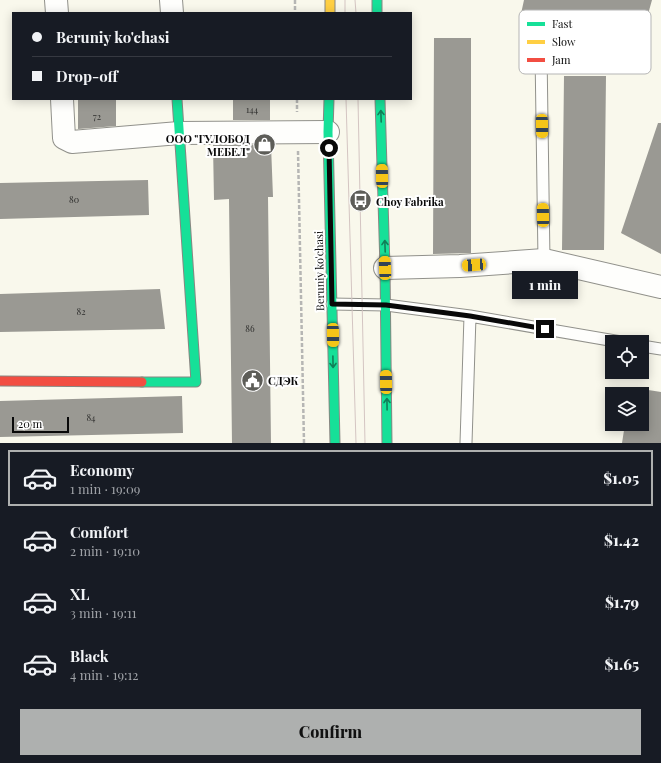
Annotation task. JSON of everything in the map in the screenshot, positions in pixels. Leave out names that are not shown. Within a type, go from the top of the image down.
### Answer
[{"type":"main road","points":[[330,0],[330,12]]},
{"type":"main road","points":[[377,0],[378,12]]},
{"type":"main road","points":[[0,381],[196,382],[177,100]]},
{"type":"main road","name":"Beruniy ko'chasi","points":[[329,100],[328,132],[335,443]]},
{"type":"main road","points":[[380,100],[386,305],[387,443]]},
{"type":"street","points":[[56,0],[57,12]]},
{"type":"street","points":[[172,0],[172,12]]},
{"type":"street","points":[[62,100],[64,138],[72,142],[179,133],[328,132]]},
{"type":"street","points":[[385,268],[460,266],[544,260],[661,287]]},
{"type":"lane","points":[[541,74],[544,260]]},
{"type":"lane","points":[[332,304],[386,305],[470,316],[605,339]]},
{"type":"lane","points":[[466,443],[470,316]]},
{"type":"lane","points":[[649,347],[661,349]]},
{"type":"path","points":[[295,0],[296,12]]},
{"type":"path","points":[[297,100],[304,443]]},
{"type":"building","points":[[524,0],[652,0],[649,10],[522,10]]},
{"type":"building","points":[[434,38],[471,38],[471,253],[433,254]]},
{"type":"building","points":[[564,76],[606,76],[604,250],[562,250]]},
{"type":"building","points":[[78,100],[116,100],[116,126],[78,129]]},
{"type":"building","points":[[233,100],[270,100],[270,120],[233,120]]},
{"type":"building","points":[[658,123],[661,123],[661,254],[621,233]]},
{"type":"building","points":[[213,145],[271,145],[273,197],[268,197],[271,443],[232,443],[229,199],[214,200]]},
{"type":"building","points":[[148,180],[149,215],[0,219],[0,183]]},
{"type":"building","points":[[160,289],[165,329],[0,332],[0,294]]},
{"type":"building","points":[[649,390],[661,392],[661,443],[622,443],[624,431],[649,431]]},
{"type":"building","points":[[182,396],[183,433],[0,437],[0,401]]},
{"type":"tram line","points":[[345,0],[345,12]]},
{"type":"tram line","points":[[355,0],[356,12]]},
{"type":"tram line","points":[[346,100],[356,443]]},
{"type":"tram line","points":[[358,100],[365,443]]},
{"type":"traffic: fast","points":[[377,0],[377,12]]},
{"type":"traffic: fast","points":[[142,382],[196,382],[177,100]]},
{"type":"traffic: fast","points":[[329,100],[328,132],[335,443]]},
{"type":"traffic: fast","points":[[380,100],[385,268],[387,443]]},
{"type":"traffic: slow","points":[[330,0],[330,12]]},
{"type":"traffic: jam","points":[[0,381],[142,382]]},
{"type":"place","name":"ООО \"ГУЛОБОД МЕБЕЛ\"","points":[[265,144]]},
{"type":"place","name":"Choy Fabrika","points":[[360,201]]},
{"type":"place","name":"СДЭК","points":[[253,380]]},
{"type":"route","points":[[329,148],[332,304],[386,305],[470,316],[545,329]]}]
